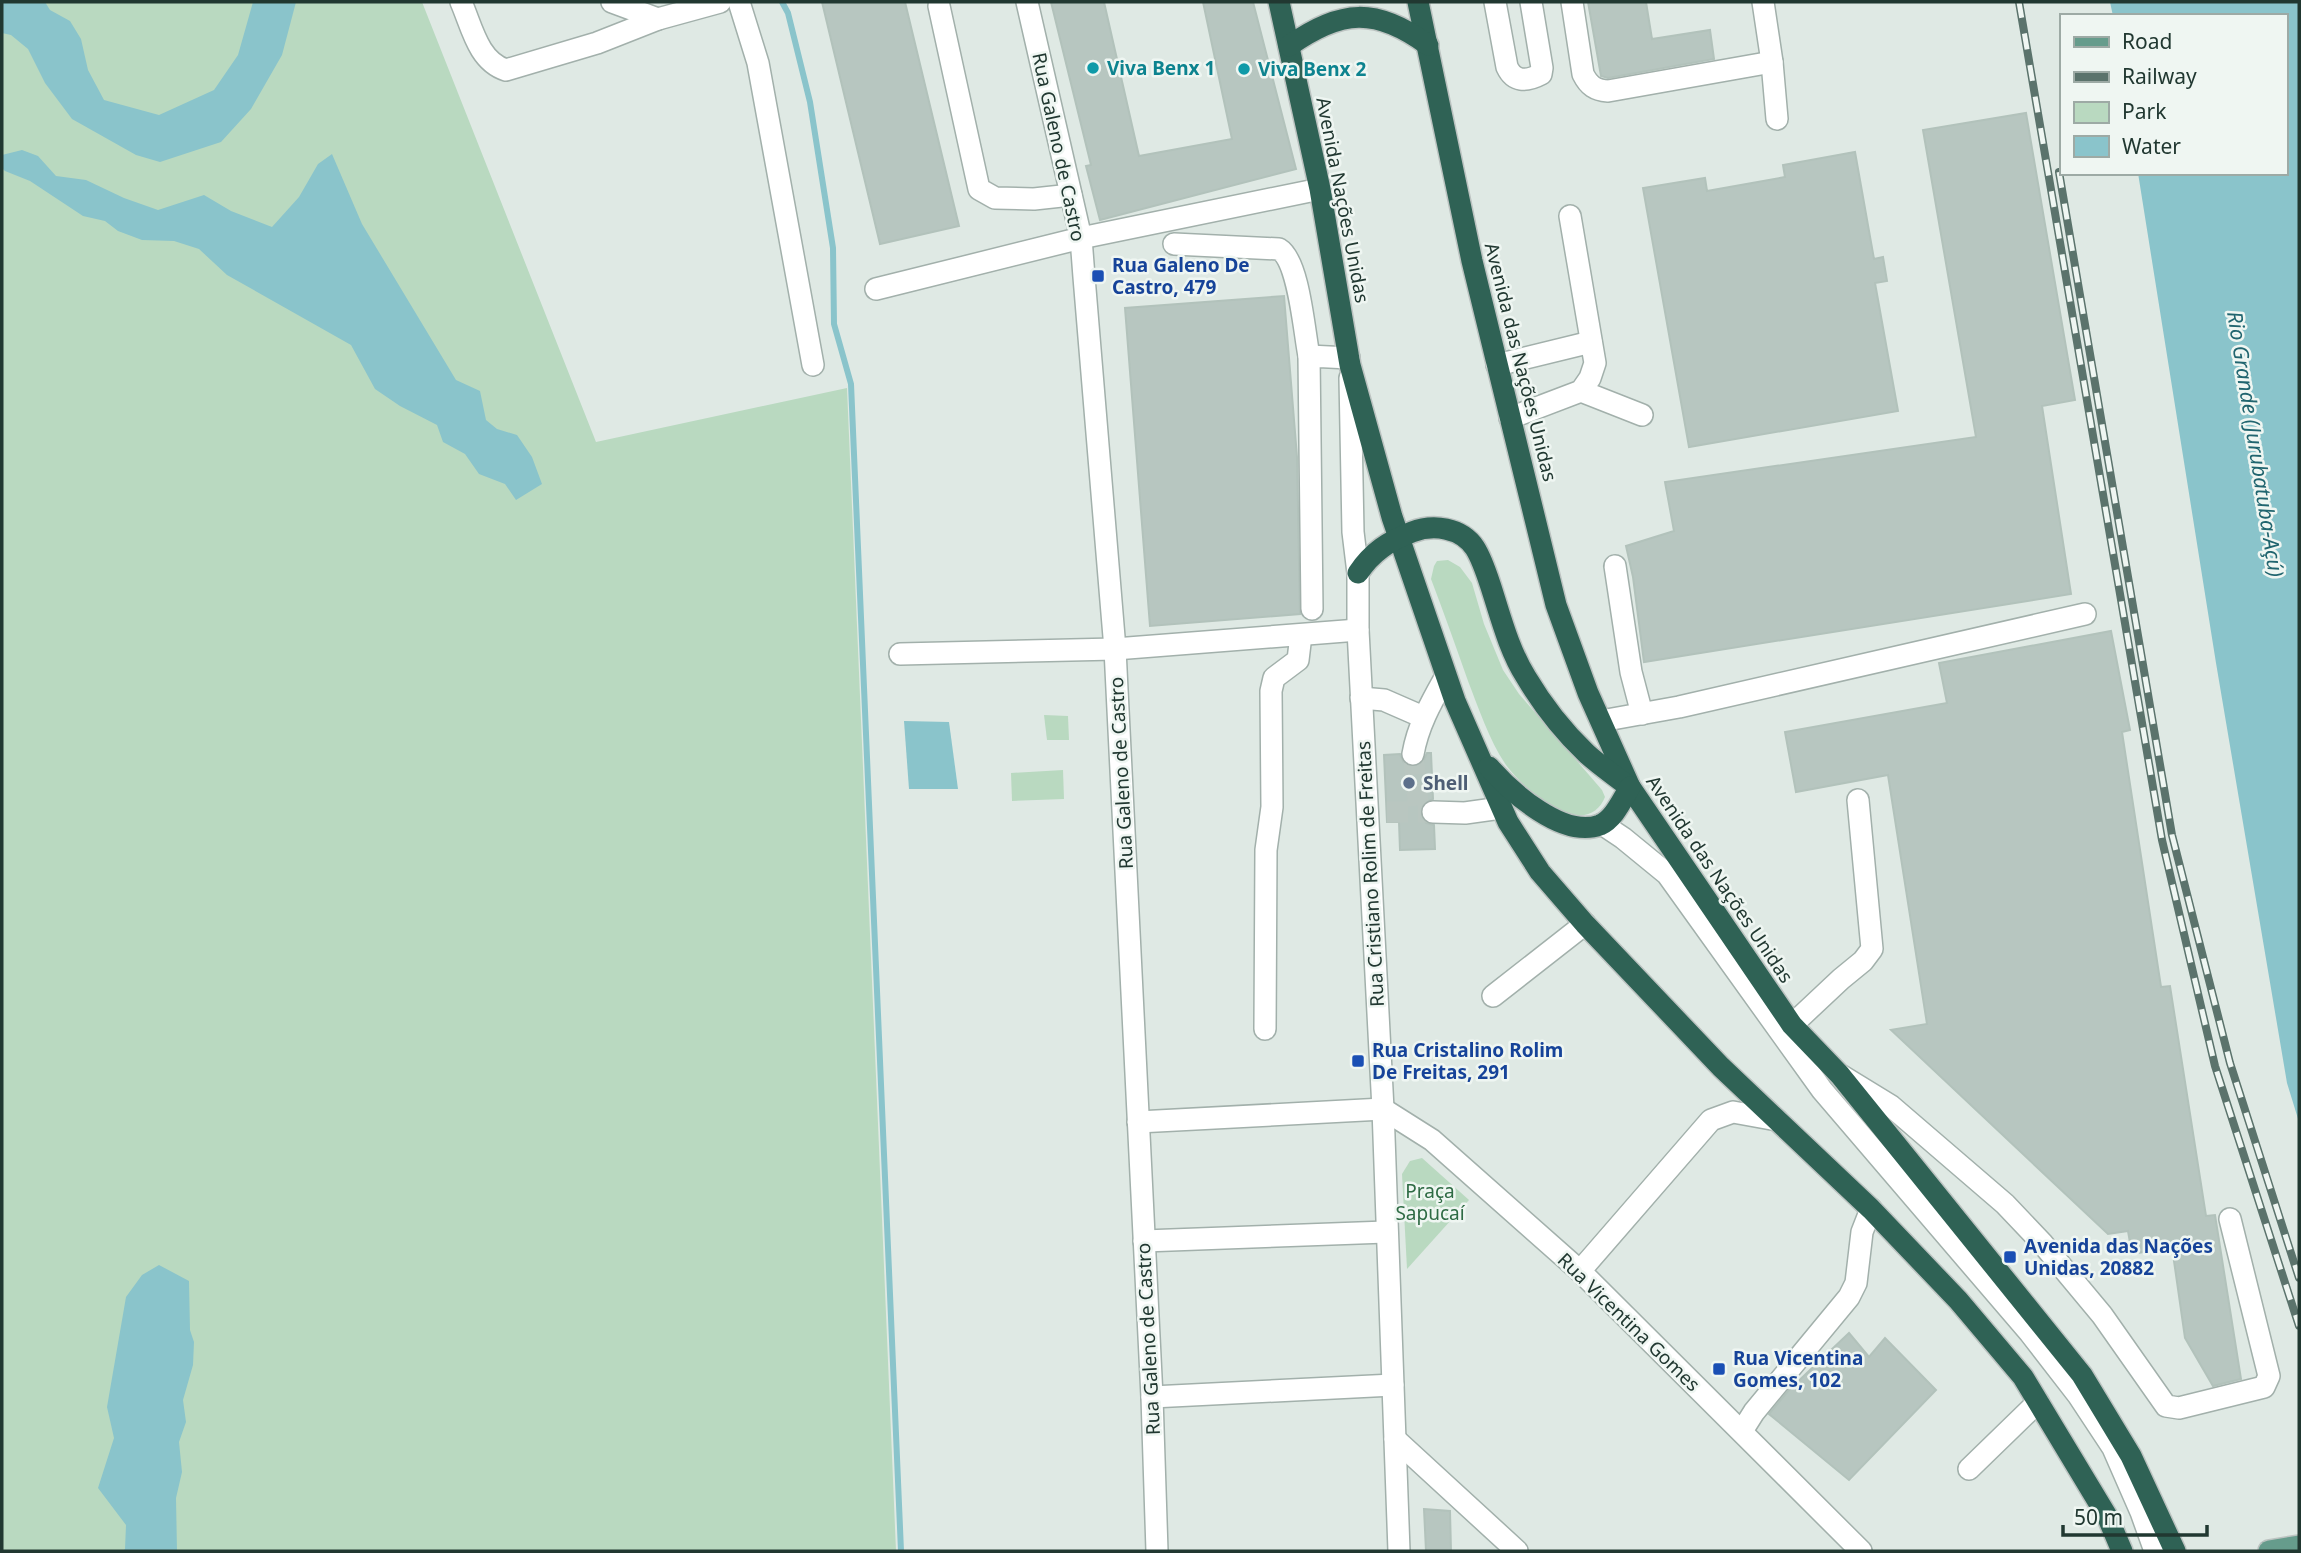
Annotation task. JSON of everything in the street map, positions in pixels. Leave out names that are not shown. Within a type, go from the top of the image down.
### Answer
[{"type":"highway","name":"Avenida Nações Unidas","points":[[1279,2],[1320,189],[1349,362]]},
{"type":"highway","name":"Avenida das Nações Unidas","points":[[1418,2],[1472,261],[1556,605],[1630,787],[1792,1025],[1840,1075],[2082,1375],[2131,1455],[2175,1551]]},
{"type":"highway","points":[[1289,46],[1330,23],[1364,16],[1387,20],[1405,28],[1428,44]]},
{"type":"highway","points":[[1349,362],[1399,537],[1446,676],[1501,808],[1540,872],[1721,1066],[1871,1209],[1958,1300],[2023,1377],[2108,1518],[2122,1551]]},
{"type":"highway","points":[[1357,573],[1368,558],[1399,537],[1426,527],[1439,527],[1464,538],[1475,547],[1488,577],[1509,644],[1525,676],[1556,719],[1587,754],[1630,787],[1616,811],[1602,824],[1586,827],[1559,821],[1531,807],[1504,784],[1476,752]]},
{"type":"main road","points":[[2269,1551],[2299,1546]]},
{"type":"street","points":[[461,2],[483,54],[494,66],[506,70],[597,43],[658,19],[720,2]]},
{"type":"street","points":[[612,2],[658,19]]},
{"type":"street","points":[[739,2],[758,63],[813,365]]},
{"type":"street","name":"Rua Galeno de Castro","points":[[1027,2],[1081,238],[1115,649],[1152,1397],[1157,1551]]},
{"type":"street","points":[[1494,2],[1507,68],[1511,76],[1518,80],[1533,79],[1541,74],[1542,68],[1531,2]]},
{"type":"street","points":[[1572,2],[1583,75],[1588,84],[1597,90],[1608,91],[1772,62]]},
{"type":"street","points":[[1763,2],[1777,119]]},
{"type":"street","points":[[939,6],[979,189],[995,198],[1034,199],[1071,195]]},
{"type":"street","points":[[876,289],[1081,238],[1320,189]]},
{"type":"street","points":[[1510,418],[1581,391],[1590,378],[1595,363],[1570,216]]},
{"type":"street","points":[[1174,244],[1279,249],[1289,258],[1309,356],[1312,609]]},
{"type":"street","points":[[1497,365],[1591,342]]},
{"type":"street","points":[[1309,356],[1349,362]]},
{"type":"street","name":"Rua Cristiano Rolim de Freitas","points":[[1349,362],[1353,533],[1361,698],[1377,811],[1386,1232],[1399,1551]]},
{"type":"street","points":[[1581,391],[1642,415]]},
{"type":"street","points":[[1615,566],[1630,671],[1642,714]]},
{"type":"street","points":[[1601,721],[1679,708],[2085,614]]},
{"type":"street","points":[[900,654],[1115,649],[1358,630]]},
{"type":"street","points":[[1265,1029],[1266,850],[1272,807],[1271,691],[1274,678],[1298,660],[1301,635]]},
{"type":"street","points":[[1413,754],[1423,717],[1446,676]]},
{"type":"street","points":[[1361,698],[1384,700],[1423,717]]},
{"type":"street","points":[[1792,1025],[1863,961],[1872,949],[1858,800]]},
{"type":"street","points":[[1433,812],[1465,813],[1501,808]]},
{"type":"street","points":[[1602,824],[1667,874],[1822,1090],[2022,1323],[2078,1395],[2113,1448],[2155,1551]]},
{"type":"street","points":[[1493,996],[1585,923]]},
{"type":"street","points":[[1840,1075],[1892,1106],[2005,1204],[2042,1243],[2102,1315],[2166,1406],[2179,1408],[2264,1387],[2269,1376],[2230,1219]]},
{"type":"street","points":[[1138,1122],[1383,1109]]},
{"type":"street","name":"Rua Vicentina Gomes","points":[[1383,1109],[1432,1140],[1580,1271],[1861,1551]]},
{"type":"street","points":[[1580,1271],[1710,1120],[1733,1112],[1777,1120]]},
{"type":"street","points":[[1742,1431],[1754,1412],[1849,1297],[1856,1283],[1862,1232],[1871,1209]]},
{"type":"street","points":[[1144,1241],[1386,1232]]},
{"type":"street","points":[[1152,1397],[1393,1385]]},
{"type":"street","points":[[1969,1469],[2038,1402]]},
{"type":"street","points":[[1395,1439],[1517,1551]]},
{"type":"green space","points":[[2,2],[422,2],[596,442],[847,388],[896,1551],[2,1551]]},
{"type":"green space","points":[[1448,560],[1460,567],[1472,583],[1484,624],[1503,670],[1519,694],[1602,790],[1605,797],[1594,812],[1576,815],[1546,802],[1520,781],[1500,755],[1480,713],[1431,579],[1437,561]]},
{"type":"green space","points":[[1044,715],[1068,716],[1069,740],[1047,740]]},
{"type":"green space","points":[[1063,770],[1064,799],[1012,801],[1011,773]]},
{"type":"green space","name":"Praça Sapucaí","points":[[1422,1158],[1469,1200],[1407,1269],[1402,1174],[1410,1161]]},
{"type":"water","points":[[2,2],[45,2],[50,10],[70,21],[81,39],[88,70],[104,100],[159,115],[214,90],[238,55],[253,2],[296,2],[282,55],[251,109],[221,142],[160,162],[136,155],[72,119],[45,83],[28,49],[11,35],[2,33]]},
{"type":"water","name":"Rio Grande (Jurubatuba-Açú)","points":[[2110,2],[2299,2],[2299,1122],[2287,1083],[2216,663],[2138,175],[2287,175],[2287,14],[2113,14]]},
{"type":"water","points":[[22,150],[38,156],[56,176],[86,180],[158,210],[204,195],[231,211],[272,227],[299,197],[318,164],[332,154],[362,224],[456,380],[480,391],[486,420],[497,429],[517,435],[532,457],[542,484],[516,500],[505,484],[479,474],[465,454],[443,442],[437,425],[400,406],[375,389],[351,345],[227,275],[199,249],[174,241],[142,240],[118,231],[105,221],[83,216],[30,181],[5,171],[2,168],[2,155]]},
{"type":"water","points":[[904,721],[949,722],[958,789],[909,789]]},
{"type":"water","points":[[159,1265],[189,1281],[190,1330],[194,1342],[193,1365],[183,1400],[186,1422],[179,1442],[182,1472],[176,1498],[177,1551],[123,1551],[126,1525],[98,1488],[114,1438],[107,1407],[126,1297],[142,1275]]},
{"type":"building","points":[[822,2],[905,2],[959,226],[880,244]]},
{"type":"building","name":"Viva Benx 2","points":[[1051,2],[1104,2],[1139,156],[1232,139],[1203,2],[1253,2],[1296,169],[1100,220],[1086,166],[1091,165]]},
{"type":"building","points":[[1588,2],[1646,2],[1652,39],[1710,30],[1714,59],[1608,78],[1601,76]]},
{"type":"building","points":[[2026,113],[2075,400],[2042,406],[2071,594],[1644,662],[1633,577],[1626,546],[1674,531],[1665,482],[1976,437],[1923,130]]},
{"type":"building","points":[[1855,152],[1874,259],[1883,257],[1887,281],[1875,283],[1898,411],[1689,447],[1643,188],[1705,178],[1707,191],[1785,177],[1783,165]]},
{"type":"building","points":[[1284,296],[1297,457],[1300,614],[1150,626],[1125,308]]},
{"type":"building","points":[[2111,631],[2130,730],[2122,732],[2161,987],[2170,986],[2206,1216],[2215,1215],[2241,1379],[2213,1386],[2185,1338],[2172,1247],[2132,1254],[2128,1231],[2108,1234],[1891,1030],[1927,1024],[1888,775],[1796,792],[1785,732],[1947,703],[1939,663]]},
{"type":"building","name":"Shell","points":[[1427,753],[1431,753],[1433,799],[1422,805],[1420,812],[1426,823],[1434,825],[1435,849],[1400,850],[1399,822],[1387,822],[1384,755],[1400,754],[1404,763],[1411,767],[1422,763]]},
{"type":"building","points":[[1849,1333],[1869,1357],[1885,1338],[1936,1390],[1849,1480],[1769,1414],[1788,1391]]},
{"type":"building","points":[[1424,1509],[1450,1511],[1451,1551],[1426,1551]]},
{"type":"waterway","points":[[782,2],[788,13],[810,102],[833,248],[834,324],[851,384],[901,1551]]},
{"type":"tunnel","points":[[1413,754],[1419,810]]},
{"type":"tunnel","points":[[1387,812],[1431,812]]},
{"type":"railway","points":[[2019,2],[2162,840],[2215,1066],[2299,1326]]},
{"type":"railway","points":[[2059,172],[2172,835],[2230,1063],[2299,1278]]},
{"type":"place","name":"Viva Benx 1","points":[[1093,68]]},
{"type":"place","name":"Viva Benx 2","points":[[1244,69]]},
{"type":"place","name":"Rua Galeno De Castro, 479","points":[[1098,276]]},
{"type":"place","name":"Shell","points":[[1409,783]]},
{"type":"place","name":"Rua Cristalino Rolim De Freitas, 291","points":[[1358,1061]]},
{"type":"place","name":"Avenida das Nações Unidas, 20882","points":[[2010,1257]]},
{"type":"place","name":"Rua Vicentina Gomes, 102","points":[[1719,1369]]}]
